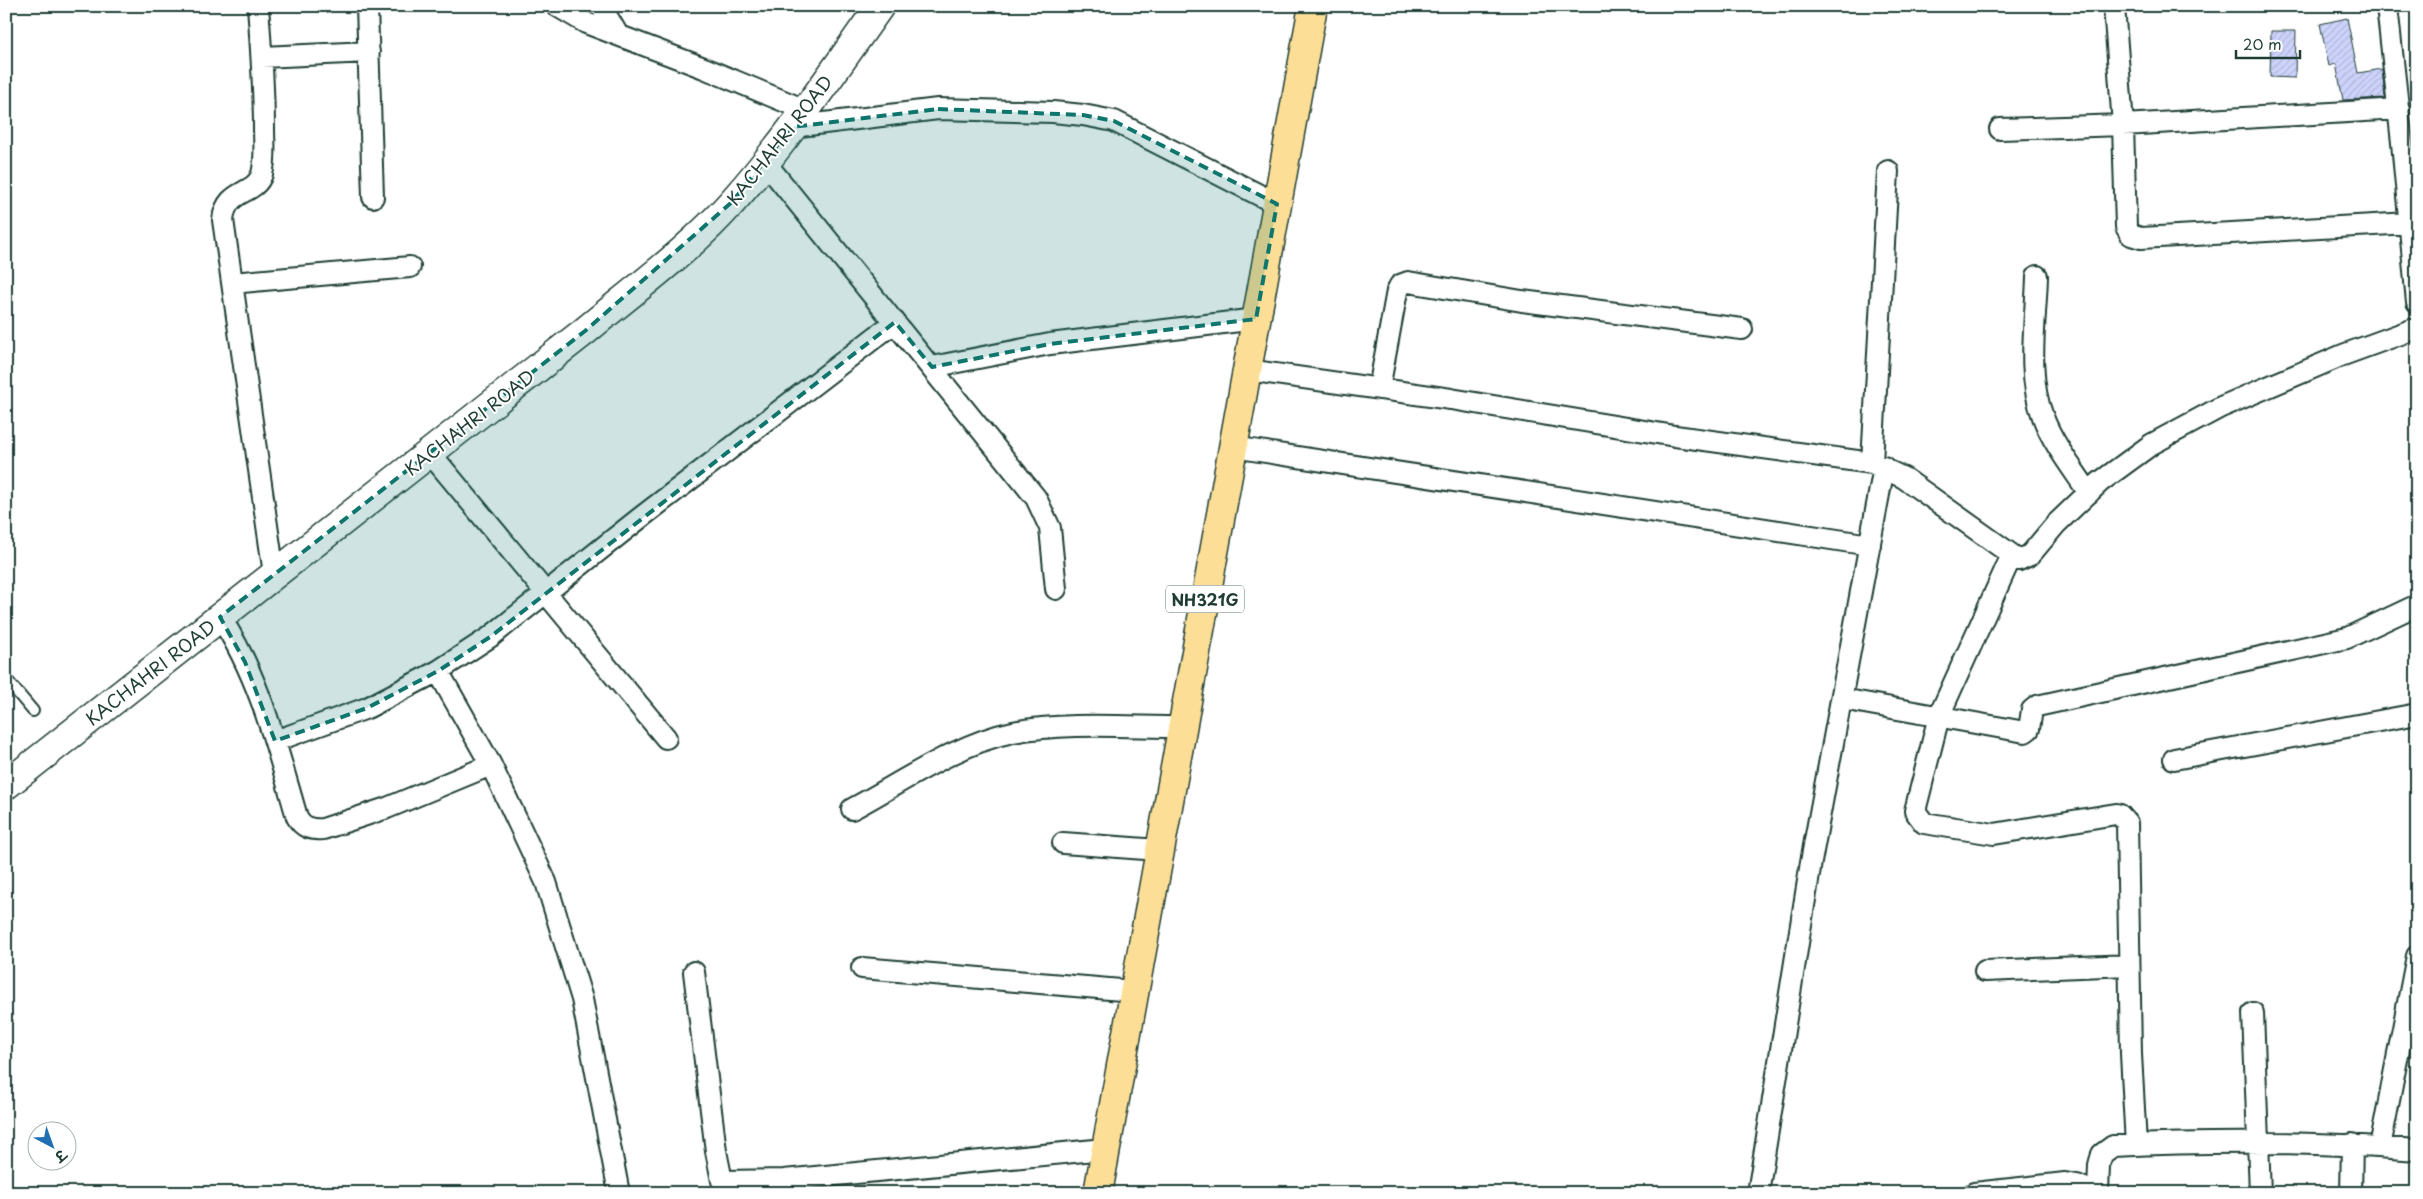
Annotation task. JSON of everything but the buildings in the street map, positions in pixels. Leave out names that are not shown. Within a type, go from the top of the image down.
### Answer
[{"type":"highway","name":"NH321G","points":[[1098,1193],[1313,6]]},
{"type":"main road","name":"KACHAHRI ROAD","points":[[6,785],[585,331],[674,256],[732,202],[766,162],[880,6]]},
{"type":"street","points":[[258,6],[264,93],[264,164],[261,176],[253,186],[232,199],[224,207],[223,220],[274,574]]},
{"type":"street","points":[[367,6],[373,196]]},
{"type":"street","points":[[557,6],[586,23],[618,35],[799,119],[938,109],[1053,112],[1083,115],[1114,121],[1277,204]]},
{"type":"street","points":[[601,6],[618,35]]},
{"type":"street","points":[[2114,6],[2123,125],[2126,227],[2131,235],[2135,237],[2410,223]]},
{"type":"street","points":[[2387,6],[2417,303]]},
{"type":"street","points":[[262,57],[369,52]]},
{"type":"street","points":[[2000,130],[2398,110]]},
{"type":"street","points":[[766,162],[1036,498],[1050,528],[1054,552],[1056,589]]},
{"type":"street","points":[[1758,1193],[1811,862],[1870,545],[1878,465],[1888,171]]},
{"type":"street","points":[[232,283],[410,267]]},
{"type":"street","points":[[2037,276],[2034,380],[2038,405],[2051,433],[2089,493]]},
{"type":"street","points":[[1379,389],[1397,291],[1400,285],[1408,282],[1522,301],[1742,329]]},
{"type":"street","points":[[932,367],[1050,344],[1256,319]]},
{"type":"street","points":[[275,741],[367,708],[438,671],[490,637],[895,322]]},
{"type":"street","points":[[1247,370],[1675,436],[1878,465],[1904,478],[2011,557],[2019,560],[2027,557],[2056,524],[2089,493],[2152,444],[2221,407],[2343,355],[2417,328]]},
{"type":"street","points":[[1233,447],[1870,545]]},
{"type":"street","points":[[430,453],[666,738]]},
{"type":"street","points":[[2011,557],[1939,716],[1915,811],[1924,823],[1994,834],[2116,814],[2124,819],[2128,830],[2129,965],[2136,1145]]},
{"type":"street","points":[[1842,699],[2025,732],[2029,729],[2032,710],[2037,706],[2347,638],[2417,605]]},
{"type":"street","points":[[220,617],[245,662],[275,741],[297,817],[300,823],[312,830],[323,829],[388,808],[491,764]]},
{"type":"street","points":[[438,671],[491,764],[546,882],[582,999],[619,1193]]},
{"type":"street","points":[[2174,759],[2417,714]]},
{"type":"street","points":[[852,810],[957,752],[1014,732],[1078,728],[1182,727]]},
{"type":"street","points":[[1063,844],[1159,850]]},
{"type":"street","points":[[2380,1147],[2417,956]]},
{"type":"street","points":[[1985,971],[2129,965]]},
{"type":"street","points":[[862,968],[1133,992]]},
{"type":"street","points":[[694,972],[716,1150],[722,1181],[784,1180],[1105,1149]]},
{"type":"street","points":[[2254,1014],[2260,1193]]},
{"type":"street","points":[[2352,1144],[2352,1193]]},
{"type":"street","points":[[2098,1193],[2099,1165],[2102,1154],[2113,1146],[2352,1144],[2417,1150]]},
{"type":"street","points":[[1974,1193],[2065,1183],[2077,1185],[2094,1193]]},
{"type":"lane","points":[[6,679],[33,711]]},
{"type":"highlighted area","points":[[938,109],[1083,115],[1114,121],[1277,204],[1256,319],[1050,344],[932,367],[895,322],[490,637],[438,671],[367,708],[275,741],[245,662],[220,617],[585,331],[732,202],[792,127]]}]
